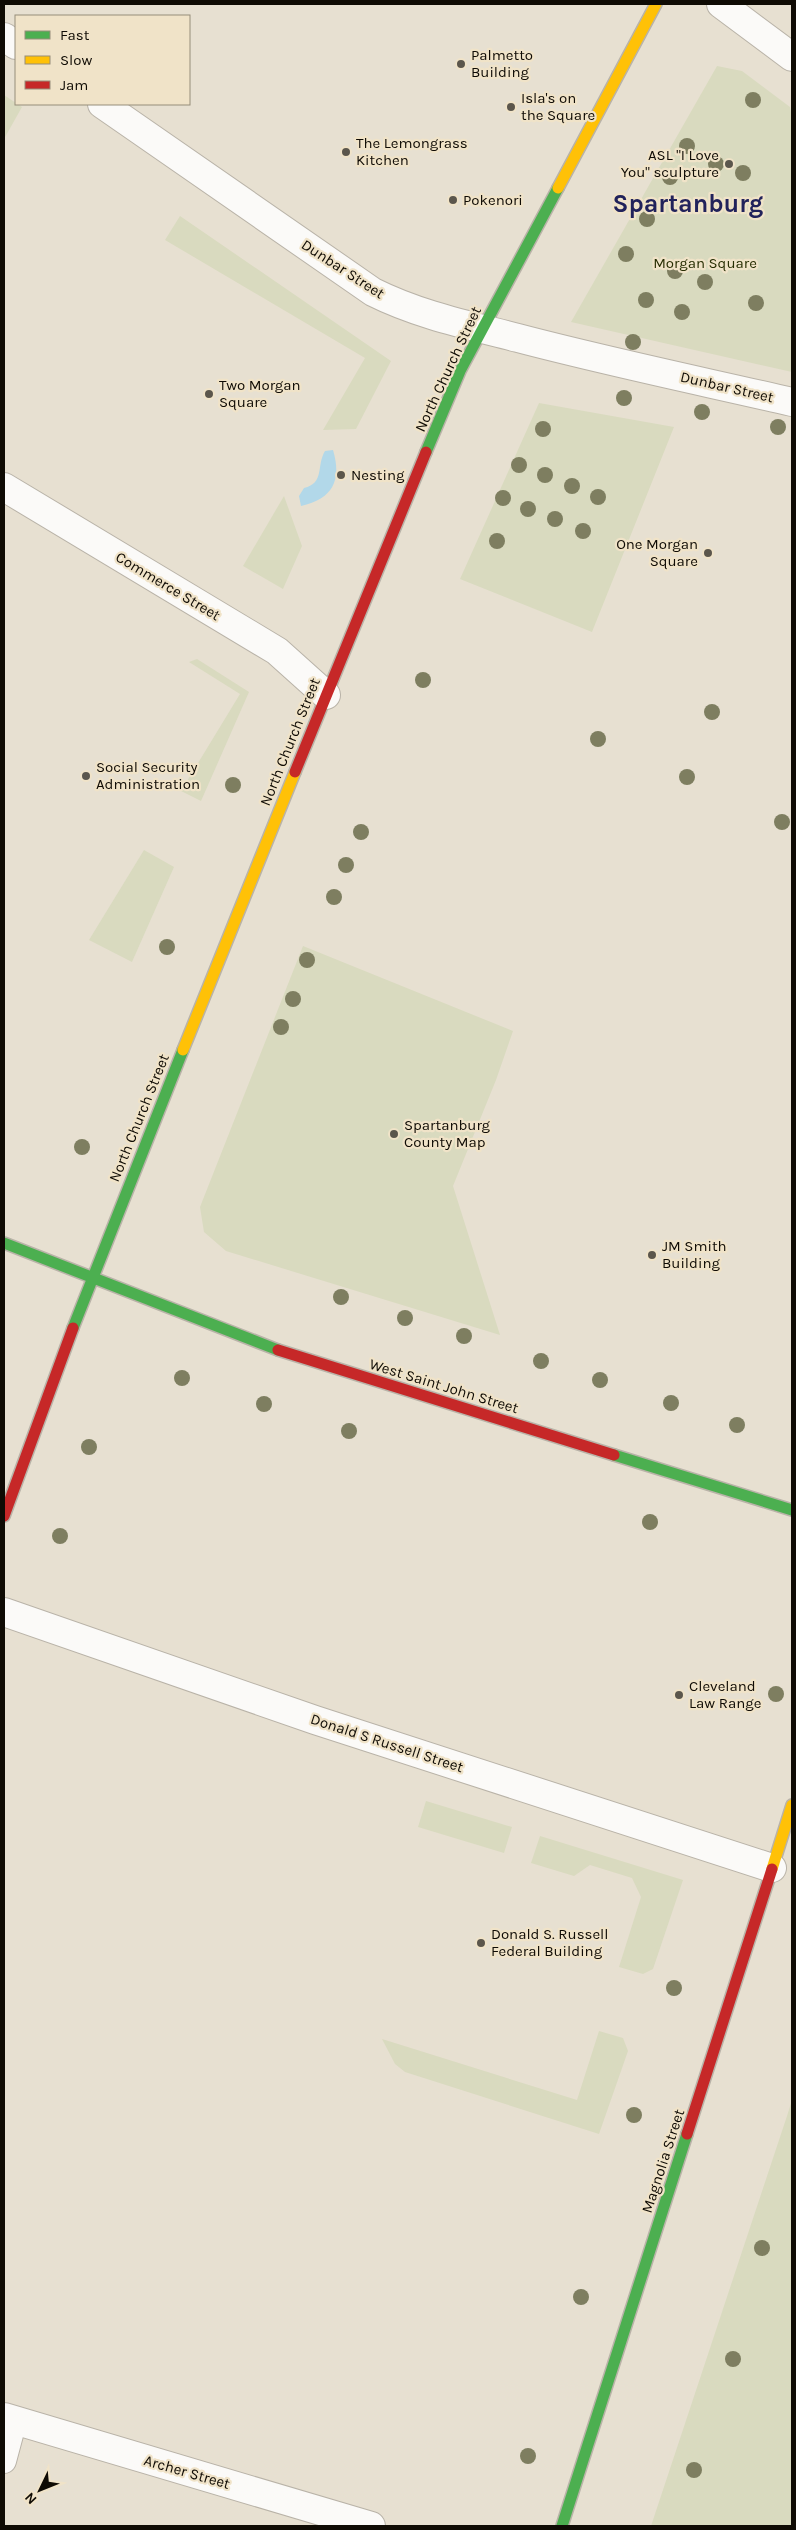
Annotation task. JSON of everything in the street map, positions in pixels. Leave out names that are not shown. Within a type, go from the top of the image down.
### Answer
[{"type":"main road","name":"North Church Street","points":[[4,1516],[92,1276],[326,695],[460,371],[656,4]]},
{"type":"main road","name":"West Saint John Street","points":[[4,1243],[92,1276],[273,1349],[792,1510]]},
{"type":"main road","name":"Magnolia Street","points":[[562,2526],[792,1805]]},
{"type":"street","points":[[721,4],[792,57]]},
{"type":"street","points":[[4,37],[15,44]]},
{"type":"street","name":"Dunbar Street","points":[[103,105],[373,292],[425,314],[481,329],[558,349],[792,402]]},
{"type":"street","name":"Commerce Street","points":[[4,487],[277,651],[326,695]]},
{"type":"street","name":"Donald S Russell Street","points":[[4,1612],[315,1720],[772,1868]]},
{"type":"street","name":"Archer Street","points":[[9,2419],[371,2526]]},
{"type":"lane","points":[[4,2461],[9,2419]]},
{"type":"green space","name":"Morgan Square","points":[[717,66],[742,71],[790,107],[792,118],[792,372],[571,322]]},
{"type":"green space","points":[[4,95],[15,102],[15,105],[22,107],[4,139]]},
{"type":"green space","points":[[180,216],[391,361],[356,429],[323,430],[365,358],[165,240]]},
{"type":"green space","points":[[539,403],[674,427],[592,632],[460,579]]},
{"type":"green space","points":[[284,496],[302,546],[283,589],[243,566]]},
{"type":"green space","points":[[197,659],[249,692],[201,801],[181,791],[240,694],[189,662]]},
{"type":"green space","points":[[144,850],[174,867],[132,962],[89,940]]},
{"type":"green space","points":[[303,946],[513,1031],[496,1080],[453,1186],[500,1335],[226,1251],[204,1232],[200,1207]]},
{"type":"green space","points":[[426,1801],[512,1827],[504,1853],[418,1827]]},
{"type":"green space","points":[[540,1836],[683,1880],[653,1969],[643,1974],[619,1967],[641,1897],[632,1878],[590,1865],[574,1876],[531,1863]]},
{"type":"green space","points":[[599,2031],[623,2038],[628,2051],[599,2134],[405,2072],[395,2064],[382,2039],[577,2100]]},
{"type":"green space","points":[[792,2100],[792,2526],[651,2526],[787,2116]]},
{"type":"water","points":[[333,450],[336,470],[332,487],[321,499],[301,506],[299,496],[304,488],[311,486],[318,478],[325,451]]},
{"type":"traffic: fast","points":[[426,452],[460,371],[558,188]]},
{"type":"traffic: fast","points":[[73,1328],[183,1050]]},
{"type":"traffic: fast","points":[[4,1243],[278,1350]]},
{"type":"traffic: fast","points":[[614,1455],[792,1510]]},
{"type":"traffic: fast","points":[[562,2526],[687,2134]]},
{"type":"traffic: slow","points":[[558,188],[656,4]]},
{"type":"traffic: slow","points":[[183,1050],[295,772]]},
{"type":"traffic: slow","points":[[772,1869],[792,1805]]},
{"type":"traffic: jam","points":[[295,772],[426,452]]},
{"type":"traffic: jam","points":[[4,1516],[73,1328]]},
{"type":"traffic: jam","points":[[278,1350],[614,1455]]},
{"type":"traffic: jam","points":[[687,2134],[772,1869]]},
{"type":"place","name":"Palmetto Building","points":[[461,64]]},
{"type":"place","name":"Isla's on the Square","points":[[511,107]]},
{"type":"place","name":"The Lemongrass Kitchen","points":[[346,152]]},
{"type":"place","name":"ASL \"I Love You\" sculpture","points":[[729,164]]},
{"type":"place","name":"Pokenori","points":[[453,200]]},
{"type":"place","name":"Two Morgan Square","points":[[209,394]]},
{"type":"place","name":"Nesting","points":[[341,475]]},
{"type":"place","name":"One Morgan Square","points":[[708,553]]},
{"type":"place","name":"Social Security Administration","points":[[86,776]]},
{"type":"place","name":"Spartanburg County Map","points":[[394,1134]]},
{"type":"place","name":"JM Smith Building","points":[[652,1255]]},
{"type":"place","name":"Cleveland Law Range","points":[[679,1695]]},
{"type":"place","name":"Donald S. Russell Federal Building","points":[[481,1943]]},
{"type":"district","name":"Spartanburg","points":[[688,203]]}]
